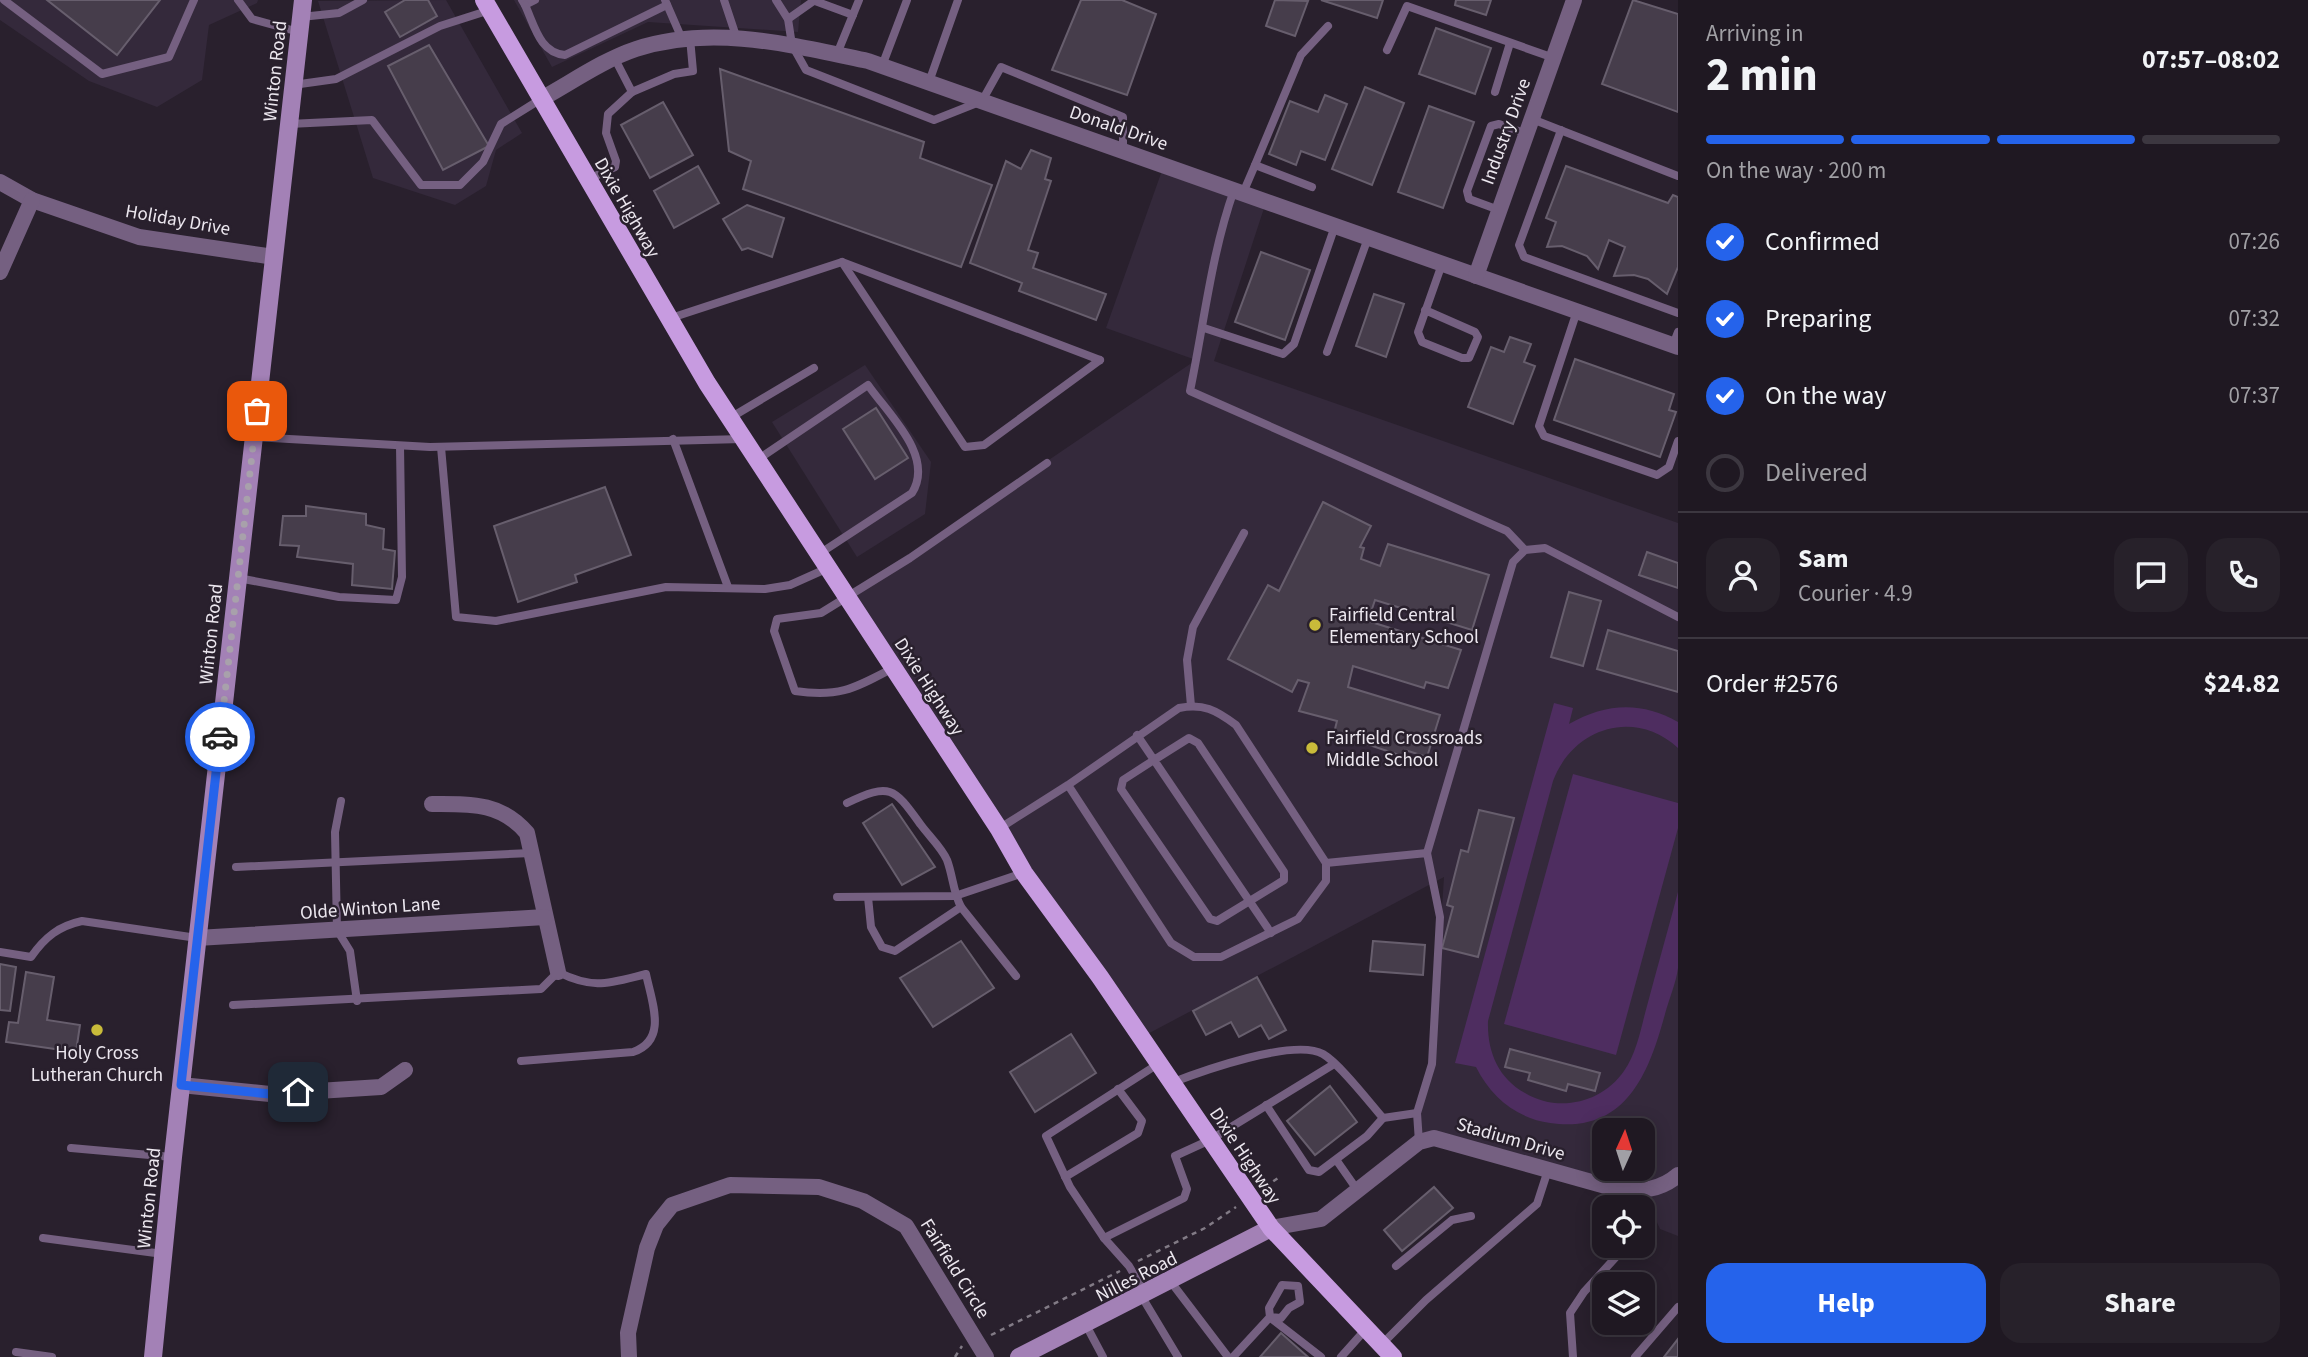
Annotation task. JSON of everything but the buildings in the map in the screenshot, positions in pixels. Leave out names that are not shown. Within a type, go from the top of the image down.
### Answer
[{"type":"main road","name":"Dixie Highway","points":[[487,5],[667,319],[999,829],[1024,873],[1271,1228],[1387,1351]]},
{"type":"street","name":"Industry Drive","points":[[1476,276],[1574,0]]},
{"type":"street","name":"Winton Road","points":[[153,1357],[197,938],[301,16]]},
{"type":"street","name":"Donald Drive","points":[[541,99],[615,59],[653,44],[710,36],[792,45],[837,54],[929,82],[1577,312],[1676,341]]},
{"type":"street","name":"Holiday Drive","points":[[0,182],[32,200],[138,237],[274,257]]},
{"type":"street","points":[[0,272],[32,200]]},
{"type":"street","points":[[432,804],[479,804],[499,809],[515,819],[527,833],[558,972]]},
{"type":"street","name":"Olde Winton Lane","points":[[197,938],[545,917]]},
{"type":"street","points":[[181,1085],[270,1094],[353,1089],[381,1087],[405,1070]]},
{"type":"street","name":"Stadium Drive","points":[[1419,1142],[1434,1138],[1632,1195]]},
{"type":"street","points":[[1271,1228],[1321,1219],[1419,1142]]},
{"type":"street","name":"Stadium Drive","points":[[1649,1195],[1678,1175]]},
{"type":"street","name":"Fairfield Circle","points":[[629,1357],[628,1333],[647,1248],[656,1225],[672,1205],[730,1185],[819,1187],[863,1201],[906,1226],[986,1357]]},
{"type":"street","name":"Nilles Road","points":[[1025,1356],[1271,1228]]},
{"type":"lane","points":[[4,0],[102,74],[169,57],[194,0]]},
{"type":"lane","points":[[238,0],[251,19],[339,13],[363,0]]},
{"type":"lane","points":[[339,13],[341,0]]},
{"type":"lane","points":[[535,0],[524,3],[545,49],[552,54],[565,55],[666,3],[686,39],[693,71],[674,74],[632,93],[608,114],[606,133],[615,167],[588,180]]},
{"type":"lane","points":[[724,0],[737,39]]},
{"type":"lane","points":[[776,0],[788,19],[792,45],[806,70],[934,120],[982,101],[1001,67],[1124,117],[1122,151]]},
{"type":"lane","points":[[837,54],[859,0]]},
{"type":"lane","points":[[882,66],[907,0]]},
{"type":"lane","points":[[929,82],[958,0]]},
{"type":"lane","points":[[788,19],[815,1],[853,15]]},
{"type":"lane","points":[[293,85],[336,79],[487,5]]},
{"type":"lane","points":[[1387,50],[1407,6],[1554,58]]},
{"type":"lane","points":[[1328,26],[1301,55],[1255,165],[1239,192],[1215,253],[1204,328],[1190,391],[1507,531],[1525,551]]},
{"type":"lane","points":[[1495,92],[1510,43]]},
{"type":"lane","points":[[615,59],[632,93]]},
{"type":"lane","points":[[289,124],[372,120],[421,185],[460,185],[483,162],[501,124],[541,99]]},
{"type":"lane","points":[[1499,211],[1469,199],[1467,191],[1491,126],[1499,124],[1561,130],[1678,176]]},
{"type":"lane","points":[[1561,130],[1519,245],[1524,257],[1678,313]]},
{"type":"lane","points":[[1255,165],[1312,187]]},
{"type":"lane","points":[[1204,328],[1283,354],[1294,344],[1335,226]]},
{"type":"lane","points":[[1327,352],[1368,238]]},
{"type":"lane","points":[[667,319],[842,262],[1100,359],[984,445],[965,447],[842,262]]},
{"type":"lane","points":[[1425,310],[1475,332],[1478,337],[1469,358],[1462,358],[1422,342],[1418,331],[1425,310],[1442,264]]},
{"type":"lane","points":[[1577,312],[1539,426],[1544,436],[1657,475],[1669,467],[1678,441]]},
{"type":"lane","points":[[730,418],[814,369]]},
{"type":"lane","points":[[441,447],[456,617],[496,621],[666,587],[765,589],[790,585],[823,561],[864,523],[912,493],[919,482],[916,452],[868,386],[757,460]]},
{"type":"lane","points":[[254,437],[441,447],[743,439]]},
{"type":"lane","points":[[673,439],[727,587]]},
{"type":"lane","points":[[238,578],[339,597],[396,600],[402,577],[400,446]]},
{"type":"lane","points":[[893,668],[857,687],[825,696],[794,691],[774,631],[778,618],[821,613],[1047,463]]},
{"type":"lane","points":[[1191,706],[1187,660],[1194,627],[1244,533]]},
{"type":"lane","points":[[1419,1142],[1417,1113],[1432,1064],[1440,917],[1427,853],[1513,562],[1525,551],[1545,548],[1678,617]]},
{"type":"lane","points":[[999,829],[1179,708],[1191,706],[1217,711],[1236,725],[1326,863],[1326,881],[1298,919],[1222,957],[1194,957],[1171,943],[1068,785]]},
{"type":"lane","points":[[1137,735],[1271,933]]},
{"type":"lane","points":[[1189,738],[1205,754],[1284,872],[1284,880],[1217,921],[1210,919],[1121,789],[1123,780],[1154,760],[1189,738]]},
{"type":"lane","points":[[847,803],[871,792],[883,790],[899,795],[947,859],[955,896],[961,907],[1016,976]]},
{"type":"lane","points":[[341,801],[335,832],[337,930],[350,951],[357,1001]]},
{"type":"lane","points":[[236,867],[531,853]]},
{"type":"lane","points":[[1326,863],[1427,853]]},
{"type":"lane","points":[[837,897],[955,896],[1024,873]]},
{"type":"lane","points":[[868,897],[871,927],[882,947],[895,951],[961,907]]},
{"type":"lane","points":[[0,952],[31,957],[51,933],[67,924],[82,921],[197,938]]},
{"type":"lane","points":[[233,1005],[357,1001],[541,989],[558,972],[579,983],[596,986],[646,974],[656,1023],[654,1036],[647,1048],[633,1052],[521,1061]]},
{"type":"lane","points":[[1171,1083],[1218,1064],[1307,1048],[1325,1055],[1383,1118]]},
{"type":"lane","points":[[1158,1064],[1046,1136],[1065,1177],[1104,1238],[1129,1266],[1178,1357]]},
{"type":"lane","points":[[1104,1238],[1184,1198],[1187,1189],[1175,1156],[1210,1140],[1334,1064]]},
{"type":"lane","points":[[1065,1177],[1138,1133],[1142,1121],[1118,1089]]},
{"type":"lane","points":[[1266,1105],[1309,1170],[1319,1172],[1337,1161],[1383,1118],[1417,1113]]},
{"type":"lane","points":[[71,1148],[173,1157]]},
{"type":"lane","points":[[1337,1161],[1358,1191]]},
{"type":"lane","points":[[1387,1351],[1426,1300],[1537,1204],[1548,1170]]},
{"type":"lane","points":[[1396,1266],[1452,1220],[1471,1216]]},
{"type":"lane","points":[[43,1238],[163,1254]]},
{"type":"lane","points":[[1573,1357],[1570,1313],[1584,1292],[1615,1258]]},
{"type":"lane","points":[[1313,1273],[1298,1286],[1282,1285],[1269,1308],[1270,1317],[1321,1357]]},
{"type":"lane","points":[[1171,1282],[1230,1357],[1270,1317]]},
{"type":"lane","points":[[1270,1317],[1281,1318],[1289,1308],[1300,1303],[1298,1286]]},
{"type":"lane","points":[[1635,1357],[1678,1307]]},
{"type":"lane","points":[[1086,1325],[1103,1357]]},
{"type":"lane","points":[[1341,1357],[1366,1329]]},
{"type":"lane","points":[[16,1352],[52,1357]]},
{"type":"path","points":[[984,1338],[1213,1222]]},
{"type":"path","points":[[956,1357],[958,1347]]},
{"type":"shaded area","points":[[0,0],[258,0],[257,3],[209,25],[202,80],[157,107],[89,81],[0,20]]},
{"type":"shaded area","points":[[446,0],[522,133],[496,150],[486,186],[455,205],[373,178],[318,1]]},
{"type":"shaded area","points":[[514,0],[801,0],[798,32],[648,22],[552,67]]},
{"type":"shaded area","name":"Fairfield Crossroads Middle School","points":[[1164,165],[1266,202],[1214,361],[1678,523],[1678,1236],[1660,1229],[1655,1218],[1655,1195],[1645,1195],[1643,1191],[1597,1181],[1656,1181],[1656,1118],[1592,1118],[1592,1180],[1419,1142],[1417,1113],[1432,1064],[1444,877],[1140,1038],[847,597],[1196,360],[1106,328]]},
{"type":"shaded area","points":[[865,365],[931,462],[925,514],[857,557],[772,422]]},
{"type":"shaded area","points":[[1554,703],[1573,708],[1569,724],[1596,712],[1624,707],[1651,710],[1678,722],[1678,748],[1661,736],[1643,729],[1624,727],[1606,730],[1590,737],[1575,748],[1562,763],[1553,781],[1488,1021],[1490,1043],[1496,1063],[1508,1080],[1525,1093],[1538,1099],[1565,1103],[1579,1102],[1604,1091],[1624,1071],[1635,1048],[1678,892],[1678,968],[1659,1036],[1642,1077],[1616,1109],[1600,1118],[1576,1124],[1550,1123],[1516,1111],[1497,1097],[1476,1067],[1455,1063]]},
{"type":"shaded area","points":[[1573,774],[1678,803],[1678,828],[1616,1055],[1504,1024]]},
{"type":"way so far","points":[[220,737],[257,411]]},
{"type":"place","name":"Fairfield Central Elementary School","points":[[1315,625]]},
{"type":"place","name":"Fairfield Crossroads Middle School","points":[[1312,748]]},
{"type":"place","name":"Holy Cross Lutheran Church","points":[[97,1030]]},
{"type":"route","points":[[220,737],[181,1085],[270,1094],[298,1092]]}]
